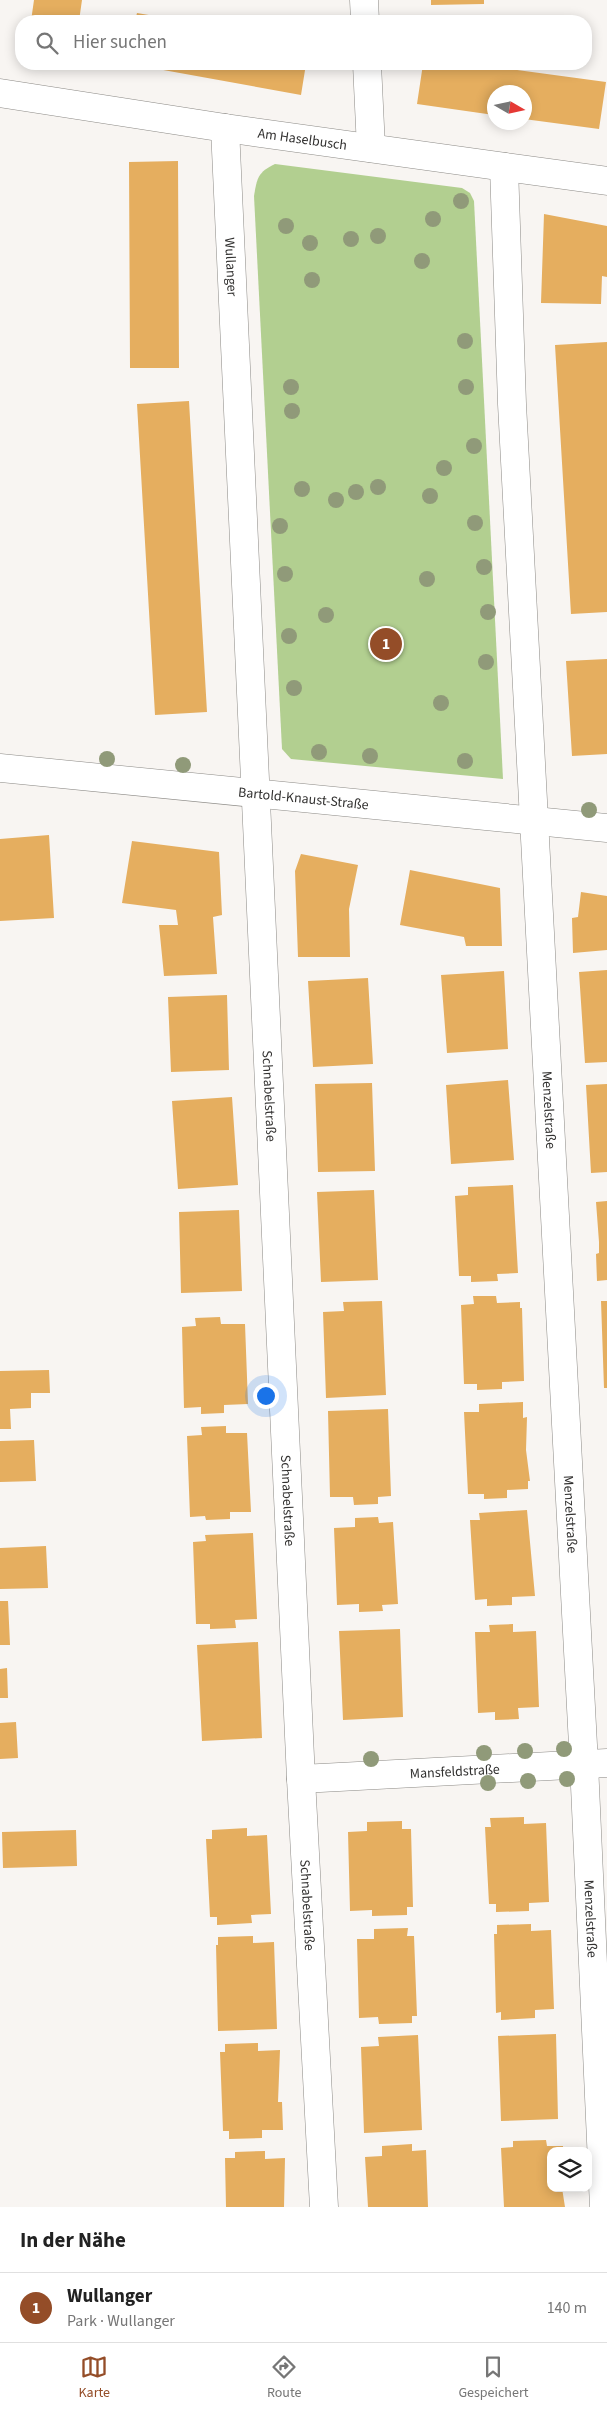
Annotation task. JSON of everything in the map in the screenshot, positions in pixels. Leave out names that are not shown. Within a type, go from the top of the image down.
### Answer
[{"type":"street","points":[[364,0],[365,15]]},
{"type":"street","points":[[367,70],[371,148]]},
{"type":"street","name":"Am Haselbusch","points":[[0,93],[225,128],[607,181]]},
{"type":"street","name":"Wullanger","points":[[225,128],[257,794]]},
{"type":"street","points":[[504,168],[512,404],[533,821]]},
{"type":"street","name":"Bartold-Knaust-Straße","points":[[0,768],[607,828]]},
{"type":"street","name":"Schnabelstraße","points":[[257,794],[301,1779],[324,2207]]},
{"type":"street","name":"Menzelstraße","points":[[533,821],[595,1764],[604,2207]]},
{"type":"street","name":"Mansfeldstraße","points":[[301,1779],[595,1764]]},
{"type":"green space","points":[[275,164],[462,188],[470,193],[474,201],[503,779],[291,759],[282,749],[254,196],[259,176]]},
{"type":"building","points":[[34,0],[82,0],[80,15],[32,15]]},
{"type":"building","points":[[431,0],[484,0],[484,4],[431,5]]},
{"type":"building","points":[[163,70],[305,70],[301,95]]},
{"type":"building","points":[[422,70],[518,70],[606,82],[599,129],[532,120],[532,85],[487,85],[487,114],[417,104]]},
{"type":"building","points":[[178,161],[179,368],[130,368],[129,162]]},
{"type":"building","points":[[544,214],[607,226],[607,277],[602,276],[601,304],[541,303]]},
{"type":"building","points":[[607,342],[607,612],[571,614],[555,345]]},
{"type":"building","points":[[189,401],[207,712],[155,715],[137,404]]},
{"type":"building","points":[[607,659],[607,754],[572,756],[566,661]]},
{"type":"building","points":[[49,835],[54,918],[0,921],[0,839]]},
{"type":"building","points":[[132,841],[219,852],[222,915],[213,917],[217,974],[164,976],[159,925],[178,925],[176,910],[122,903]]},
{"type":"building","points":[[301,854],[358,865],[349,909],[350,957],[298,957],[295,871]]},
{"type":"building","points":[[410,870],[500,888],[502,946],[466,946],[464,937],[400,925]]},
{"type":"building","points":[[581,892],[607,896],[607,950],[573,953],[572,918],[578,917]]},
{"type":"building","points":[[607,970],[607,1062],[585,1063],[579,972]]},
{"type":"building","points":[[504,971],[508,1049],[447,1053],[441,975]]},
{"type":"building","points":[[368,978],[373,1064],[313,1067],[308,981]]},
{"type":"building","points":[[227,995],[229,1070],[171,1072],[168,997]]},
{"type":"building","points":[[508,1080],[514,1160],[451,1164],[446,1085]]},
{"type":"building","points":[[372,1083],[375,1171],[318,1172],[315,1084]]},
{"type":"building","points":[[607,1084],[607,1172],[591,1173],[586,1085]]},
{"type":"building","points":[[232,1097],[238,1185],[178,1189],[172,1101]]},
{"type":"building","points":[[513,1185],[518,1273],[497,1274],[498,1281],[471,1282],[471,1276],[459,1276],[455,1196],[468,1195],[468,1187]]},
{"type":"building","points":[[374,1190],[378,1280],[321,1282],[317,1192]]},
{"type":"building","points":[[607,1201],[607,1280],[597,1281],[596,1254],[599,1253],[599,1242],[596,1202]]},
{"type":"building","points":[[239,1210],[242,1291],[181,1293],[179,1212]]},
{"type":"building","points":[[473,1296],[496,1296],[497,1303],[520,1302],[520,1308],[522,1308],[524,1381],[502,1382],[502,1389],[477,1390],[477,1384],[464,1384],[461,1305],[474,1304]]},
{"type":"building","points":[[382,1301],[386,1395],[326,1398],[323,1312],[344,1311],[343,1302]]},
{"type":"building","points":[[601,1301],[607,1301],[607,1388],[604,1388]]},
{"type":"building","points":[[220,1317],[221,1324],[245,1324],[248,1404],[224,1405],[224,1413],[201,1414],[201,1407],[184,1408],[182,1327],[196,1326],[195,1318]]},
{"type":"building","points":[[49,1370],[50,1393],[31,1393],[31,1408],[10,1409],[11,1429],[0,1429],[0,1371]]},
{"type":"building","points":[[523,1402],[523,1418],[527,1417],[526,1450],[530,1481],[528,1481],[528,1489],[507,1490],[507,1498],[484,1499],[484,1494],[468,1494],[464,1412],[479,1412],[479,1404]]},
{"type":"building","points":[[388,1409],[391,1496],[378,1497],[378,1504],[354,1505],[353,1497],[330,1497],[328,1411]]},
{"type":"building","points":[[226,1426],[226,1433],[247,1433],[251,1512],[230,1512],[230,1519],[206,1520],[205,1516],[190,1517],[187,1436],[202,1435],[201,1427]]},
{"type":"building","points":[[34,1440],[36,1481],[0,1482],[0,1441]]},
{"type":"building","points":[[527,1510],[535,1596],[512,1597],[512,1605],[487,1606],[487,1599],[475,1600],[470,1520],[480,1520],[479,1513]]},
{"type":"building","points":[[378,1517],[379,1523],[393,1522],[398,1604],[382,1605],[383,1611],[359,1612],[359,1604],[337,1605],[334,1528],[355,1527],[355,1518]]},
{"type":"building","points":[[253,1533],[257,1619],[235,1620],[236,1628],[210,1629],[210,1624],[196,1624],[193,1542],[206,1541],[205,1535]]},
{"type":"building","points":[[46,1546],[48,1588],[0,1589],[0,1548]]},
{"type":"building","points":[[0,1601],[8,1601],[10,1645],[0,1645]]},
{"type":"building","points":[[513,1624],[513,1632],[536,1631],[539,1707],[518,1708],[519,1719],[495,1720],[495,1712],[478,1713],[475,1632],[490,1632],[489,1625]]},
{"type":"building","points":[[400,1629],[403,1717],[343,1720],[339,1631]]},
{"type":"building","points":[[258,1642],[262,1738],[202,1741],[197,1645]]},
{"type":"building","points":[[7,1668],[8,1698],[0,1698],[0,1669]]},
{"type":"building","points":[[16,1722],[18,1758],[0,1759],[0,1723]]},
{"type":"building","points":[[524,1817],[524,1824],[546,1823],[549,1902],[529,1903],[529,1911],[496,1912],[496,1904],[489,1904],[485,1827],[491,1827],[490,1818]]},
{"type":"building","points":[[402,1821],[402,1829],[411,1829],[413,1907],[407,1907],[407,1915],[372,1916],[372,1910],[350,1911],[348,1832],[367,1831],[367,1822]]},
{"type":"building","points":[[247,1828],[247,1836],[267,1835],[271,1914],[251,1915],[252,1923],[217,1925],[217,1917],[210,1917],[206,1839],[212,1839],[212,1830]]},
{"type":"building","points":[[76,1830],[77,1866],[3,1868],[2,1832]]},
{"type":"building","points":[[531,1924],[531,1931],[551,1930],[554,2009],[535,2010],[535,2018],[501,2020],[501,2012],[496,2013],[494,1934],[497,1934],[497,1925]]},
{"type":"building","points":[[408,1928],[407,1936],[414,1936],[417,2016],[412,2016],[412,2023],[379,2024],[378,2017],[359,2018],[357,1939],[374,1939],[374,1929]]},
{"type":"building","points":[[253,1936],[253,1943],[274,1942],[277,2029],[218,2031],[216,1945],[218,1945],[218,1937]]},
{"type":"building","points":[[556,2034],[558,2119],[501,2121],[498,2036]]},
{"type":"building","points":[[418,2035],[422,2130],[364,2133],[361,2047],[379,2046],[378,2037]]},
{"type":"building","points":[[258,2043],[258,2051],[280,2050],[278,2102],[282,2102],[283,2130],[262,2130],[262,2138],[229,2139],[229,2131],[223,2131],[220,2052],[225,2052],[225,2044]]},
{"type":"building","points":[[546,2140],[547,2146],[563,2146],[547,2147],[547,2192],[563,2192],[565,2207],[504,2207],[501,2148],[513,2147],[513,2141]]},
{"type":"building","points":[[412,2144],[412,2151],[426,2150],[428,2207],[368,2207],[365,2157],[382,2156],[382,2146]]},
{"type":"building","points":[[265,2151],[265,2159],[285,2158],[284,2207],[226,2207],[225,2158],[235,2158],[235,2152]]},
{"type":"place","name":"Wullanger","points":[[386,644]]}]
